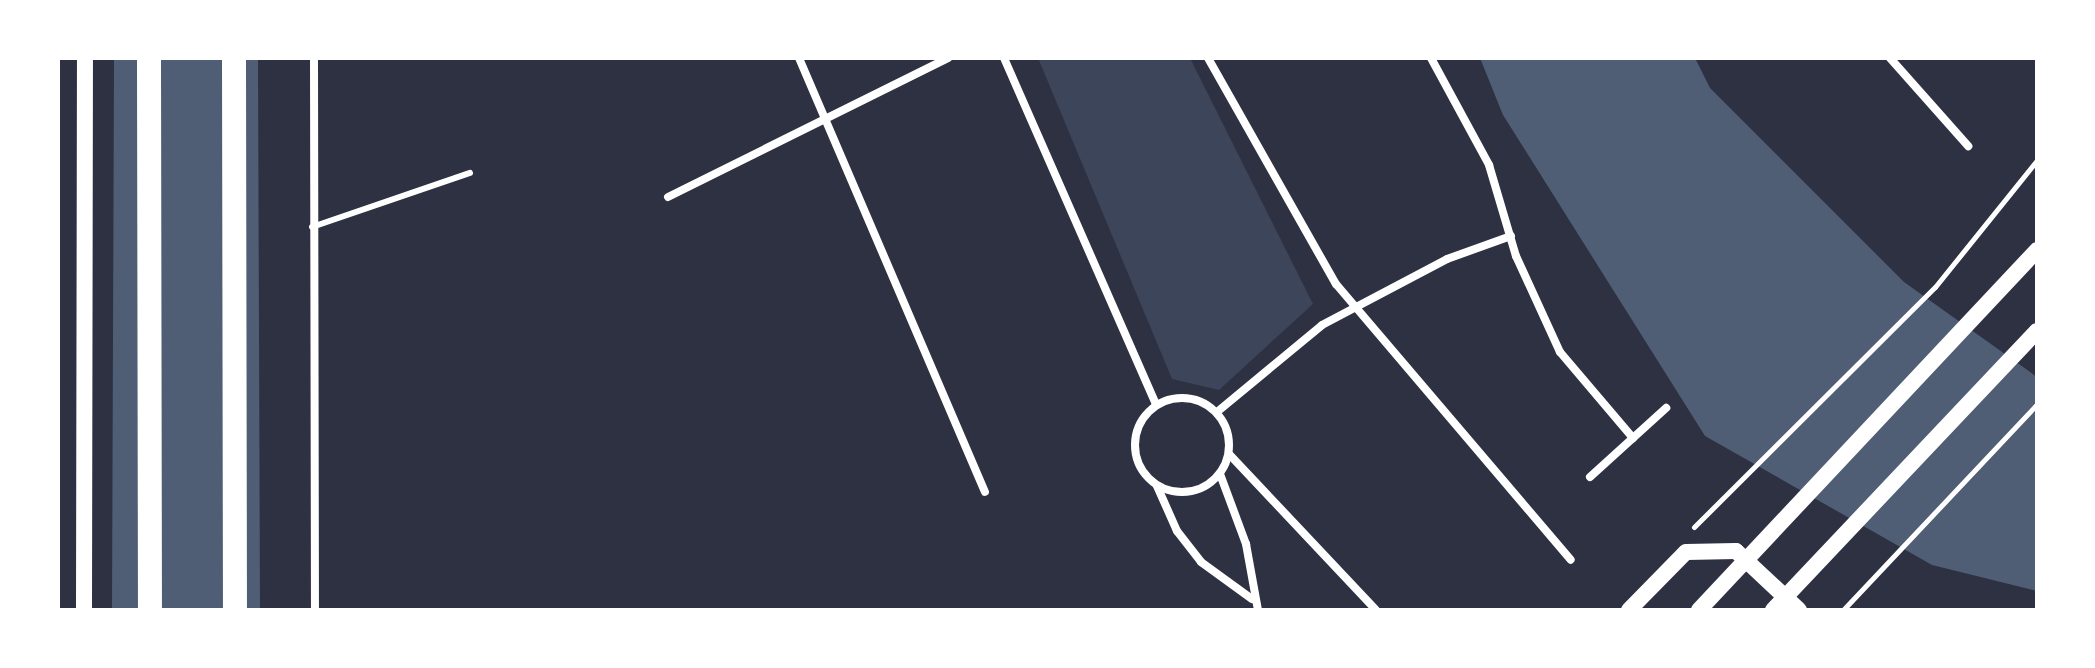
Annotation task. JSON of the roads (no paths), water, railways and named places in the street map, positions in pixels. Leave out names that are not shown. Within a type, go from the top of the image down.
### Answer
[{"type":"highway","points":[[149,58],[150,610]]},
{"type":"highway","points":[[234,58],[235,610]]},
{"type":"main road","points":[[84,610],[85,58]]},
{"type":"main road","points":[[1699,610],[2037,250]]},
{"type":"main road","points":[[1773,610],[2037,331]]},
{"type":"main road","points":[[1629,610],[1686,552],[1736,551],[1799,610]]},
{"type":"street","points":[[314,58],[315,610]]},
{"type":"street","points":[[799,58],[985,492]]},
{"type":"street","points":[[668,197],[948,58]]},
{"type":"street","points":[[1004,58],[1156,405]]},
{"type":"street","points":[[1208,58],[1282,200],[1357,308],[1571,560]]},
{"type":"street","points":[[1431,58],[1489,165],[1511,236],[1560,352],[1633,438]]},
{"type":"street","points":[[1890,58],[1968,146]]},
{"type":"street","points":[[1217,412],[1322,325],[1447,259],[1511,236]]},
{"type":"street","points":[[1217,412],[1177,397],[1156,405],[1135,439],[1137,460],[1156,484],[1177,531],[1201,562],[1252,599]]},
{"type":"street","points":[[1590,477],[1666,408]]},
{"type":"street","points":[[1217,412],[1229,454],[1376,610]]},
{"type":"street","points":[[1156,484],[1184,493],[1220,474],[1229,454]]},
{"type":"street","points":[[1220,474],[1246,544],[1252,599],[1258,610]]},
{"type":"lane","points":[[312,227],[470,173]]}]
